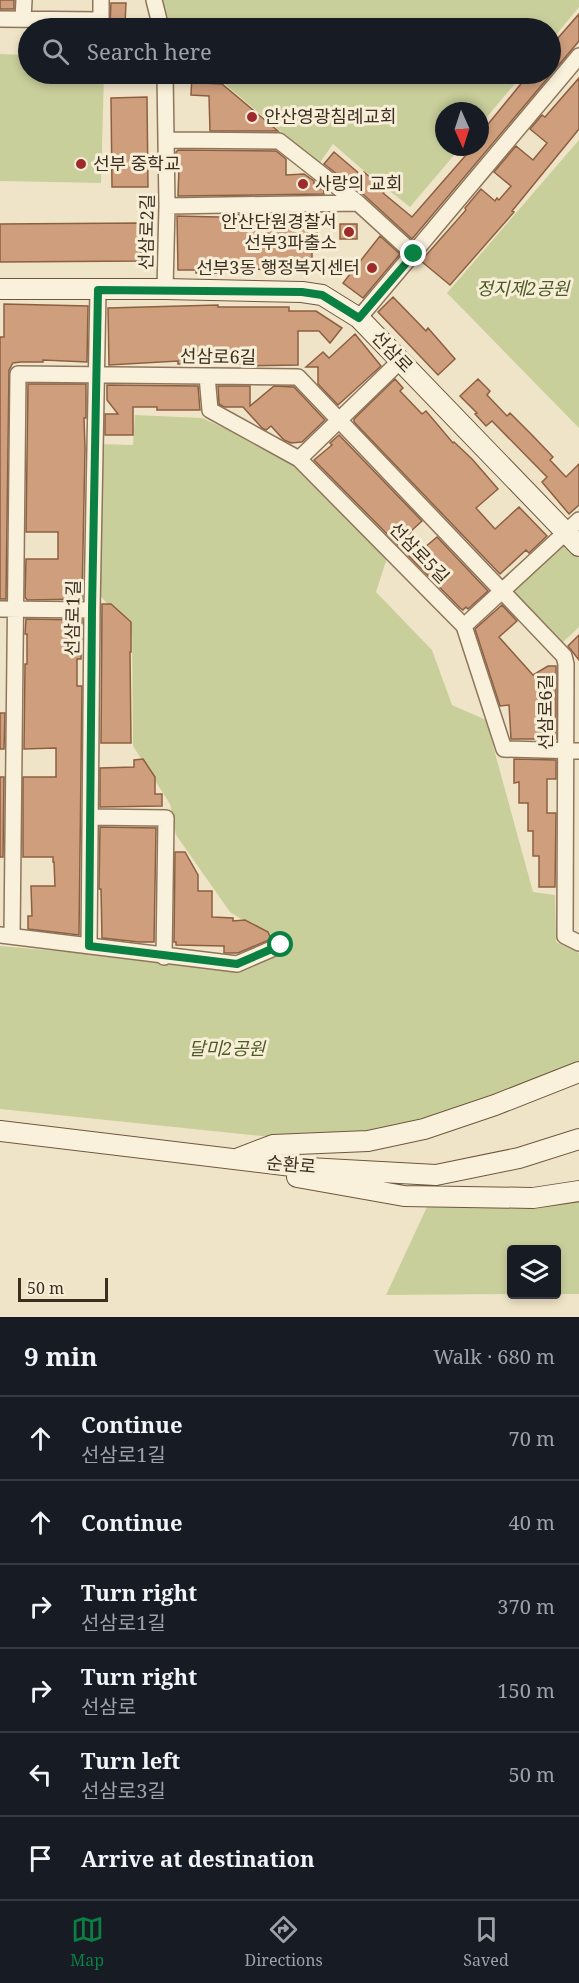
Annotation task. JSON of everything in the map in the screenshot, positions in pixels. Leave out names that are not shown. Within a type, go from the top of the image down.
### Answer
[{"type":"main road","name":"선삼로","points":[[0,289],[165,289],[302,292],[322,295],[359,318],[575,533]]},
{"type":"main road","points":[[234,1160],[273,1145],[368,1141],[424,1130],[579,1072]]},
{"type":"main road","name":"순환로","points":[[0,1131],[234,1160],[436,1175],[519,1158],[579,1139]]},
{"type":"main road","points":[[234,1160],[253,1170],[404,1196],[533,1198],[579,1191]]},
{"type":"street","points":[[24,0],[24,18]]},
{"type":"street","points":[[101,0],[101,18]]},
{"type":"street","points":[[154,0],[158,18]]},
{"type":"street","points":[[0,19],[18,19]]},
{"type":"street","points":[[561,78],[579,56]]},
{"type":"street","name":"선삼로2길","points":[[165,84],[167,206],[165,289]]},
{"type":"street","points":[[359,318],[556,84]]},
{"type":"street","points":[[167,140],[279,141],[357,203],[414,254]]},
{"type":"street","points":[[167,206],[357,203]]},
{"type":"street","name":"선삼로1길","points":[[89,946],[98,290]]},
{"type":"street","points":[[299,459],[400,361]]},
{"type":"street","name":"선삼로6길","points":[[6,935],[8,609],[18,374],[298,377],[564,656],[572,751],[566,936],[579,943]]},
{"type":"street","name":"선삼로5길","points":[[207,376],[210,410],[299,459],[464,626],[504,749],[572,751]]},
{"type":"street","points":[[464,626],[502,591],[575,533]]},
{"type":"street","points":[[8,609],[92,610]]},
{"type":"street","points":[[90,817],[166,818],[164,957]]},
{"type":"street","points":[[6,935],[164,957],[237,964],[281,945]]},
{"type":"green space","points":[[157,0],[579,0],[579,7],[561,29],[561,18],[162,18]]},
{"type":"green space","points":[[0,54],[18,55],[18,84],[104,84],[101,183],[0,181]]},
{"type":"green space","points":[[225,84],[515,84],[489,114],[489,102],[435,102],[435,156],[453,156],[410,207],[333,144],[319,164]]},
{"type":"green space","name":"정지제2공원","points":[[579,140],[579,428],[447,293]]},
{"type":"green space","name":"달미2공원","points":[[135,415],[202,418],[292,459],[388,555],[376,592],[432,650],[452,705],[486,720],[533,892],[555,895],[556,942],[579,953],[579,1064],[498,1097],[374,1136],[261,1136],[0,1109],[0,946],[239,967],[284,945],[230,912],[176,835],[170,804],[133,746],[132,634],[99,594],[100,444],[133,445]]},
{"type":"green space","points":[[562,540],[579,558],[579,627],[560,645],[516,598],[513,590]]},
{"type":"green space","points":[[579,1202],[579,1294],[561,1294],[561,1245],[507,1245],[507,1294],[386,1295],[427,1207]]},
{"type":"building","points":[[0,0],[14,0],[14,9],[0,9]]},
{"type":"building","points":[[111,3],[126,3],[125,18],[110,18]]},
{"type":"building","points":[[579,14],[579,41],[561,62],[561,34]]},
{"type":"building","points":[[579,78],[579,129],[512,211],[514,212],[450,285],[421,261],[466,210],[465,208],[481,189],[495,201],[497,198],[499,200],[511,186],[494,172],[516,146],[533,160],[547,143],[530,129],[542,115],[545,117]]},
{"type":"building","points":[[192,84],[222,84],[278,131],[210,131],[209,96],[191,95]]},
{"type":"building","points":[[521,84],[543,84],[489,148],[489,123]]},
{"type":"building","points":[[147,97],[148,187],[112,187],[111,98]]},
{"type":"building","points":[[178,150],[276,151],[286,159],[286,175],[304,174],[314,181],[314,188],[324,189],[324,194],[178,196],[179,168],[176,168],[176,152]]},
{"type":"building","points":[[334,152],[361,175],[364,172],[385,191],[383,193],[412,217],[465,156],[482,156],[412,239],[364,195],[324,164]]},
{"type":"building","points":[[318,213],[317,235],[312,235],[312,270],[242,269],[242,272],[196,273],[196,270],[178,270],[177,216],[219,217]]},
{"type":"building","points":[[141,223],[141,261],[0,262],[0,224]]},
{"type":"building","name":"안산단원경찰서 선부3파출소","points":[[340,224],[357,224],[357,239],[340,239]]},
{"type":"building","name":"선부3동 행정복지센터","points":[[380,236],[400,254],[363,298],[343,283]]},
{"type":"building","points":[[393,297],[426,331],[428,328],[455,359],[438,375],[378,312]]},
{"type":"building","points":[[4,304],[88,306],[87,362],[43,360],[43,362],[21,362],[13,363],[9,370],[6,599],[0,599],[0,337],[4,337]]},
{"type":"building","points":[[218,305],[218,307],[289,307],[289,311],[316,311],[342,328],[330,343],[319,331],[298,331],[298,365],[247,366],[247,364],[225,364],[225,362],[178,364],[178,361],[109,365],[108,308]]},
{"type":"building","points":[[355,334],[381,366],[338,405],[318,384],[318,367],[306,367],[323,352],[329,358]]},
{"type":"building","points":[[395,379],[403,388],[400,391],[422,414],[426,411],[453,443],[472,459],[498,489],[476,508],[495,529],[519,507],[547,536],[529,553],[526,550],[500,574],[354,422],[354,419]]},
{"type":"building","points":[[478,379],[490,391],[487,395],[507,416],[510,413],[532,435],[553,457],[550,460],[566,477],[579,464],[579,505],[569,514],[542,482],[547,477],[492,421],[486,426],[460,396]]},
{"type":"building","points":[[28,384],[86,384],[82,599],[27,600],[25,597],[26,559],[58,559],[58,532],[26,532]]},
{"type":"building","points":[[107,385],[198,386],[200,410],[157,410],[157,407],[133,407],[133,435],[105,435],[105,414],[118,414],[107,400]]},
{"type":"building","points":[[218,386],[250,386],[250,406],[274,386],[294,387],[325,420],[302,442],[291,443],[284,440],[271,426],[266,430],[262,428],[243,407],[224,407],[219,404]]},
{"type":"building","points":[[339,435],[422,521],[410,532],[424,548],[437,537],[488,591],[468,609],[460,608],[314,460],[332,445],[330,443]]},
{"type":"building","points":[[102,604],[111,604],[131,622],[131,743],[101,743]]},
{"type":"building","points":[[502,605],[517,621],[499,637],[533,675],[548,666],[556,666],[556,739],[511,739],[509,705],[500,706],[475,629]]},
{"type":"building","points":[[26,619],[82,620],[81,659],[77,659],[77,686],[82,686],[79,935],[28,929],[28,916],[32,916],[31,886],[55,886],[53,857],[23,857],[23,777],[56,777],[56,748],[24,749]]},
{"type":"building","points":[[579,635],[579,660],[568,646]]},
{"type":"building","points":[[0,713],[5,713],[4,749],[0,749]]},
{"type":"building","points":[[143,759],[155,777],[155,794],[162,794],[162,806],[100,807],[100,768],[134,767],[134,760]]},
{"type":"building","points":[[514,759],[556,760],[556,779],[547,779],[547,813],[556,813],[555,887],[539,887],[539,856],[533,856],[533,831],[528,831],[528,803],[519,803],[519,782],[514,783]]},
{"type":"building","points":[[0,777],[4,777],[3,857],[0,857]]},
{"type":"building","points":[[100,827],[156,828],[154,942],[102,938],[101,889],[99,889]]},
{"type":"building","points":[[175,852],[185,852],[198,875],[198,891],[212,891],[212,917],[233,918],[233,921],[245,920],[268,932],[271,939],[238,953],[224,953],[224,946],[176,945],[174,942]]},
{"type":"place","name":"안산영광침례교회","points":[[252,117]]},
{"type":"place","name":"선부 중학교","points":[[81,164]]},
{"type":"place","name":"사랑의 교회","points":[[303,184]]},
{"type":"place","name":"안산단원경찰서 선부3파출소","points":[[349,232]]},
{"type":"place","name":"선부3동 행정복지센터","points":[[372,268]]},
{"type":"route","points":[[281,945],[237,964],[164,957],[89,946],[98,290],[302,292],[322,295],[359,318],[414,254]]}]
